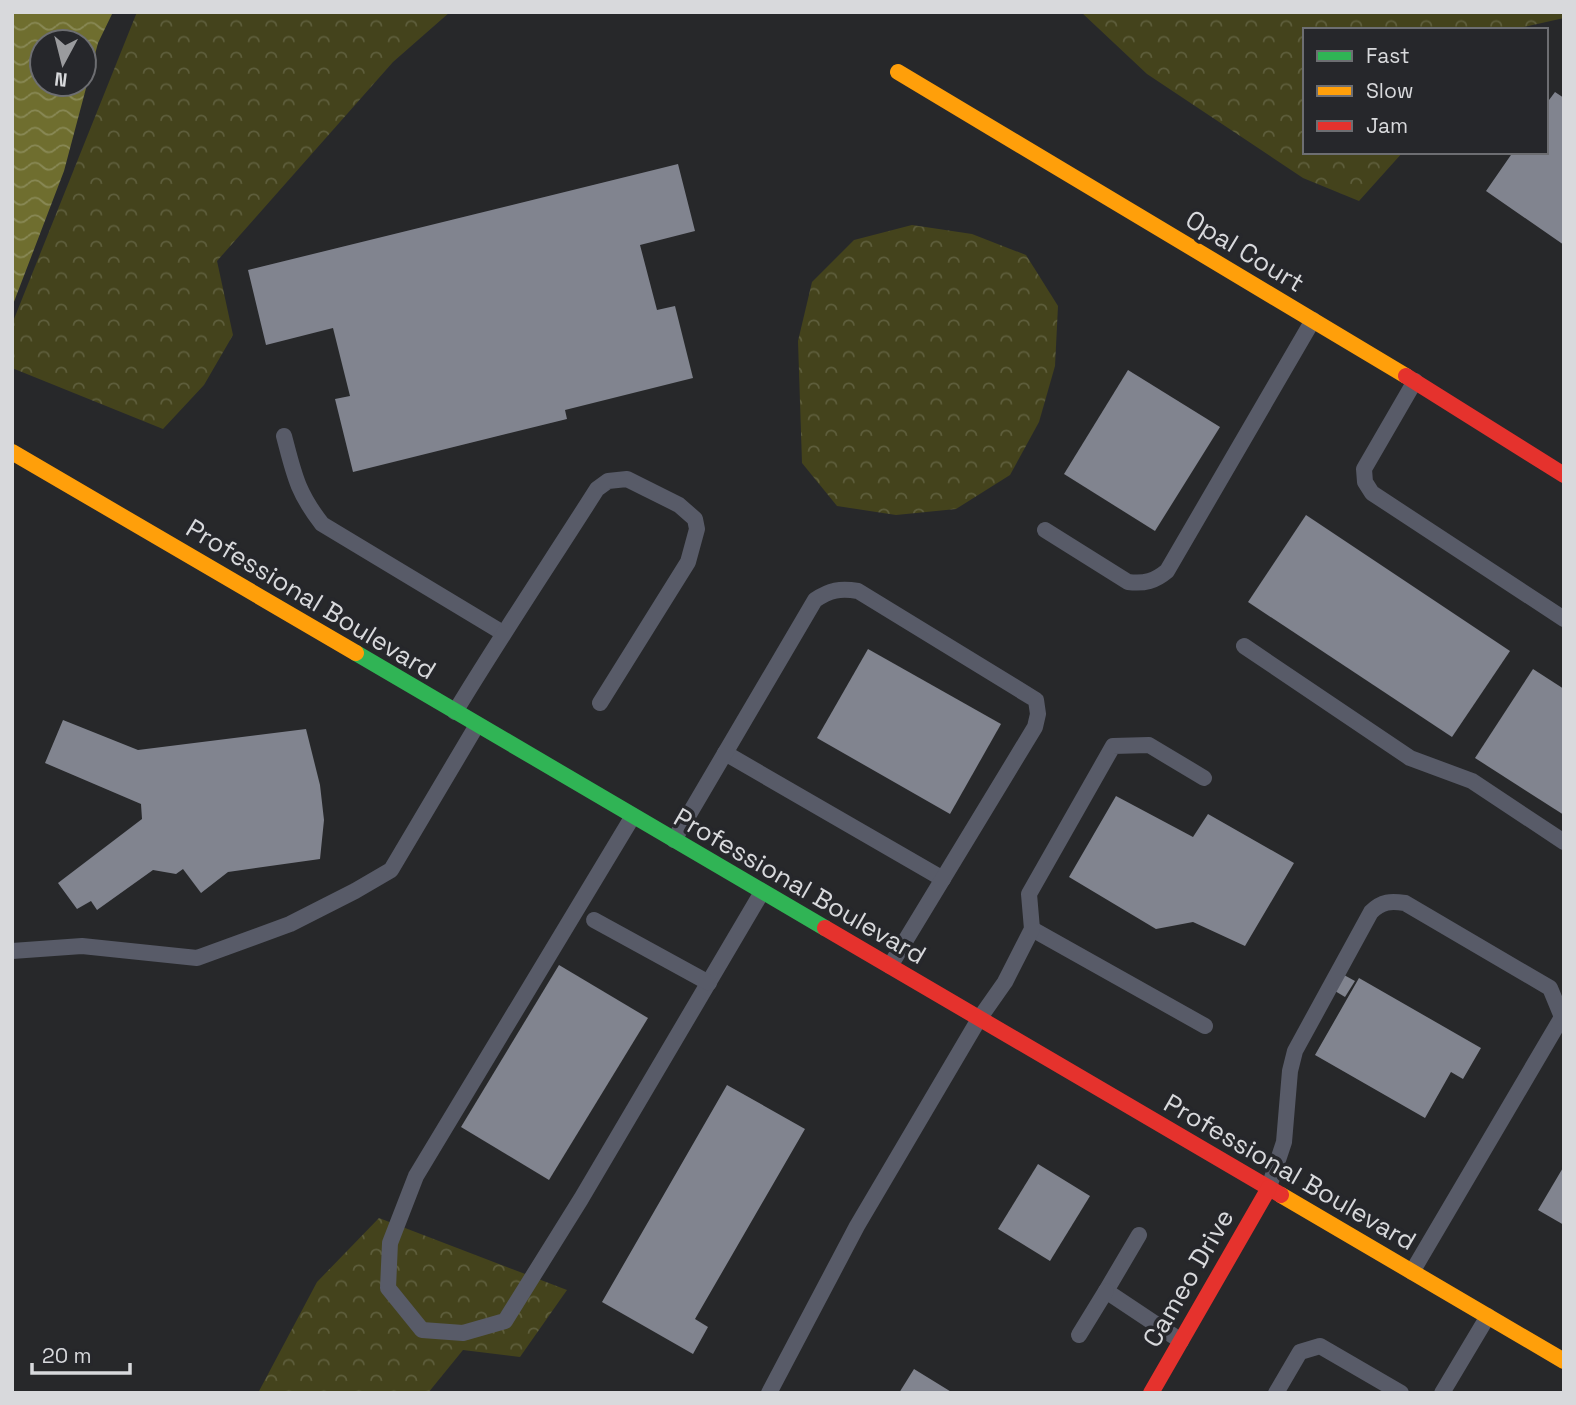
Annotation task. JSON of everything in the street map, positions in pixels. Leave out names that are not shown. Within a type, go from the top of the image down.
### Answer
[{"type":"street","name":"Opal Court","points":[[898,72],[1563,472]]},
{"type":"street","name":"Professional Boulevard","points":[[12,452],[1564,1361]]},
{"type":"street","name":"Cameo Drive","points":[[1151,1393],[1269,1188]]},
{"type":"lane","points":[[1045,530],[1129,582],[1157,580],[1167,571],[1312,320]]},
{"type":"lane","points":[[1415,381],[1364,469],[1365,482],[1373,493],[1564,619]]},
{"type":"lane","points":[[284,436],[295,481],[305,503],[322,524],[503,633]]},
{"type":"lane","points":[[455,712],[597,489],[608,481],[628,479],[679,505],[695,519],[698,529],[688,562],[600,703]]},
{"type":"lane","points":[[674,840],[815,600],[842,589],[858,591],[1036,700],[1038,714],[1035,727],[890,966]]},
{"type":"lane","points":[[1244,646],[1410,758],[1472,780],[1564,842]]},
{"type":"lane","points":[[12,951],[82,946],[197,958],[290,924],[391,870],[477,725]]},
{"type":"lane","points":[[769,1393],[857,1226],[979,1019],[1005,982],[1032,929],[1029,894],[1113,746],[1149,745],[1204,778]]},
{"type":"lane","points":[[725,753],[943,879]]},
{"type":"lane","points":[[633,816],[416,1176],[390,1243],[388,1288],[422,1330],[463,1333],[505,1321],[581,1199],[762,892]]},
{"type":"lane","points":[[1269,1188],[1283,1142],[1290,1071],[1296,1051],[1371,912],[1378,905],[1391,901],[1405,904],[1550,988],[1562,1017],[1412,1272]]},
{"type":"lane","points":[[594,920],[709,983]]},
{"type":"lane","points":[[1032,929],[1205,1026]]},
{"type":"lane","points":[[1079,1335],[1139,1235]]},
{"type":"lane","points":[[1106,1290],[1181,1340]]},
{"type":"lane","points":[[1442,1393],[1488,1316]]},
{"type":"lane","points":[[1276,1393],[1300,1352],[1320,1346],[1401,1393]]},
{"type":"green space","points":[[137,12],[450,12],[393,62],[217,261],[233,335],[204,385],[163,429],[12,368],[12,324]]},
{"type":"green space","points":[[1081,12],[1564,12],[1564,18],[1520,28],[1303,28],[1303,154],[1401,154],[1359,201],[1303,178],[1147,74]]},
{"type":"green space","points":[[912,225],[972,234],[1026,255],[1058,306],[1055,366],[1039,422],[1010,475],[956,509],[896,515],[837,506],[802,463],[798,341],[812,282],[854,240]]},
{"type":"green space","points":[[379,1218],[567,1290],[520,1357],[463,1350],[428,1393],[258,1393],[317,1282]]},
{"type":"water","points":[[12,12],[113,12],[98,43],[98,28],[28,28],[28,98],[83,98],[64,171],[12,307]]},
{"type":"building","points":[[1555,92],[1564,98],[1564,245],[1486,191],[1512,154],[1548,154],[1548,101]]},
{"type":"building","points":[[678,164],[695,231],[640,245],[657,310],[675,306],[693,378],[565,410],[567,419],[353,472],[335,399],[350,396],[333,328],[266,345],[248,270]]},
{"type":"building","points":[[1128,370],[1220,427],[1155,531],[1064,474]]},
{"type":"building","points":[[1306,515],[1510,651],[1452,737],[1248,602]]},
{"type":"building","points":[[868,649],[1001,724],[950,814],[817,738]]},
{"type":"building","points":[[1533,669],[1564,689],[1564,815],[1475,758]]},
{"type":"building","points":[[63,720],[138,750],[306,729],[320,785],[324,820],[320,859],[228,872],[201,893],[183,869],[176,874],[153,870],[97,910],[91,901],[77,909],[58,883],[142,819],[141,804],[45,763]]},
{"type":"building","points":[[1116,796],[1193,837],[1208,814],[1294,863],[1245,946],[1193,922],[1156,929],[1069,877]]},
{"type":"building","points":[[559,965],[648,1018],[549,1180],[461,1127]]},
{"type":"building","points":[[1344,975],[1355,981],[1345,997],[1335,991]]},
{"type":"building","points":[[1359,978],[1481,1048],[1463,1079],[1451,1072],[1425,1118],[1315,1055]]},
{"type":"building","points":[[727,1085],[805,1129],[695,1319],[708,1327],[693,1354],[602,1302]]},
{"type":"building","points":[[1038,1164],[1090,1196],[1050,1261],[998,1229]]},
{"type":"building","points":[[1564,1166],[1564,1225],[1538,1210]]},
{"type":"building","points":[[914,1369],[953,1393],[899,1393]]},
{"type":"traffic: fast","points":[[356,653],[825,928]]},
{"type":"traffic: slow","points":[[898,72],[1406,376]]},
{"type":"traffic: slow","points":[[12,452],[356,653]]},
{"type":"traffic: slow","points":[[1281,1195],[1564,1361]]},
{"type":"traffic: jam","points":[[1406,376],[1564,475]]},
{"type":"traffic: jam","points":[[825,928],[1281,1195]]},
{"type":"traffic: jam","points":[[1151,1393],[1269,1188]]}]
